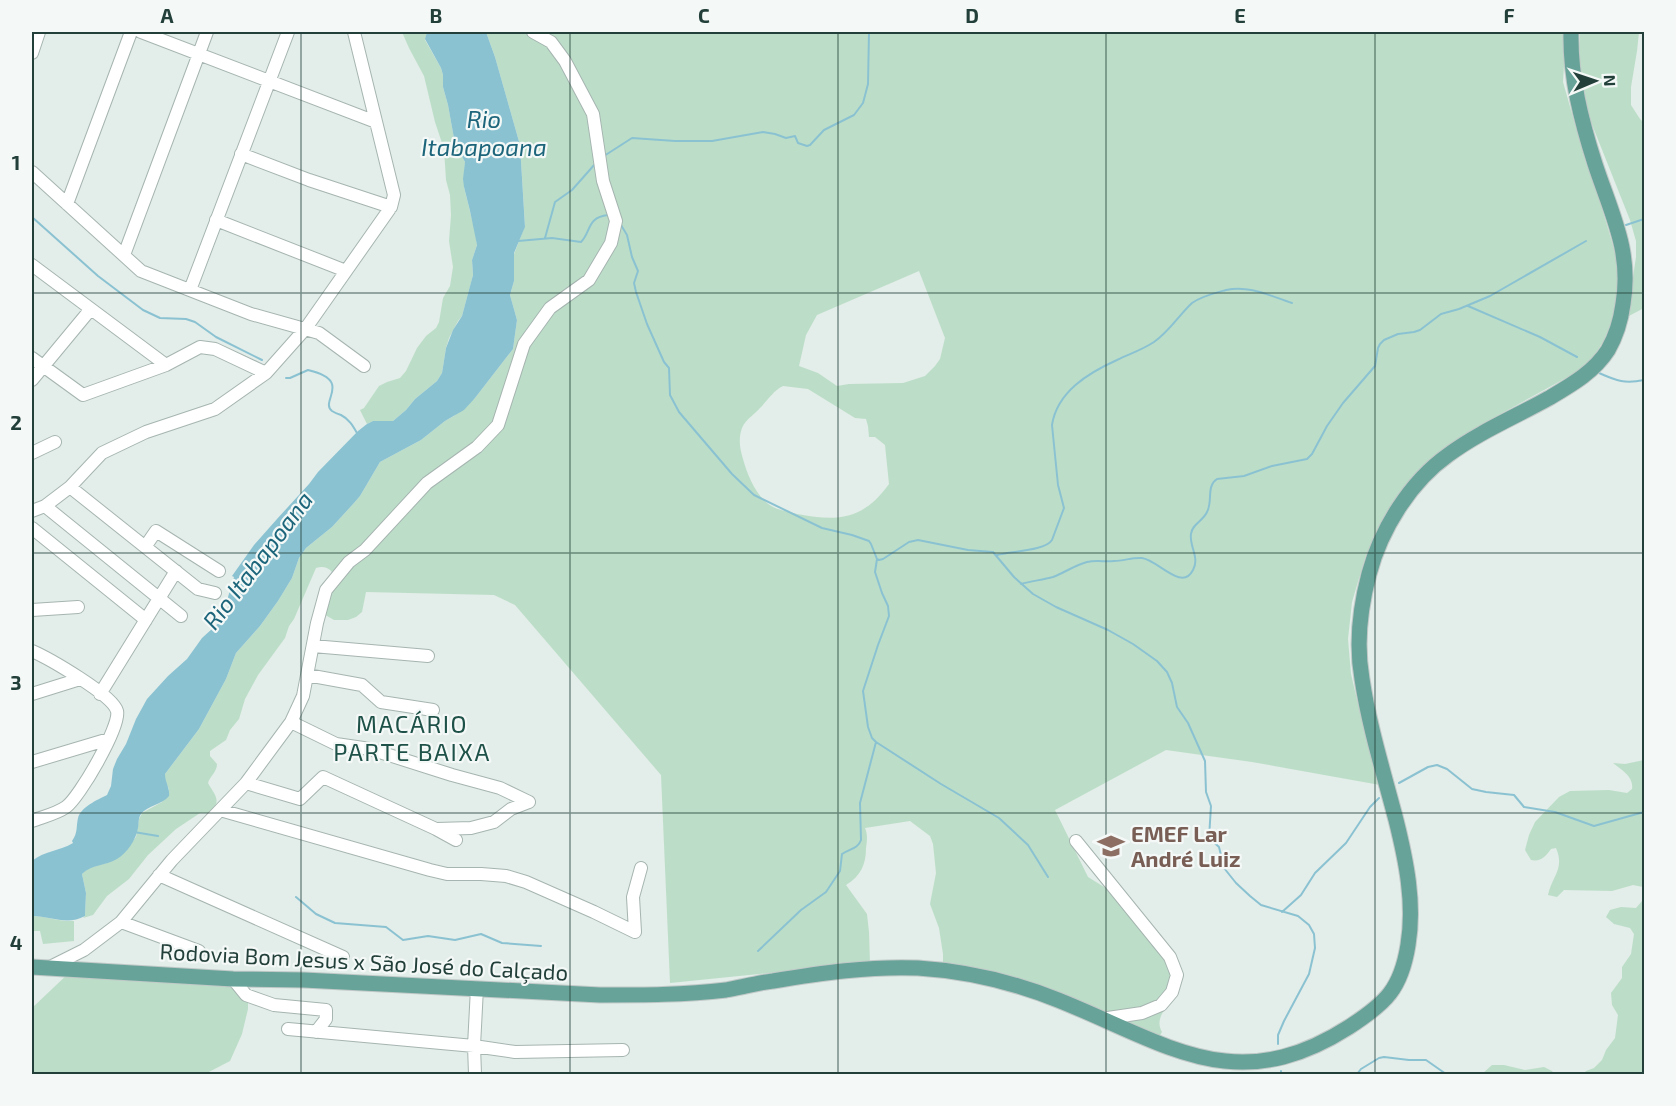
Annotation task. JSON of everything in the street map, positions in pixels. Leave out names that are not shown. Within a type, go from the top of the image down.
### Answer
[{"type":"main road","name":"Rodovia Bom Jesus x São José do Calçado","points":[[32,967],[233,979],[600,995],[678,994],[727,989],[847,970],[917,968],[1012,983],[1064,1002],[1187,1054],[1227,1062],[1253,1062],[1296,1054],[1341,1032],[1377,1008],[1390,996],[1399,979],[1408,942],[1409,893],[1403,851],[1361,677],[1359,634],[1363,601],[1371,567],[1379,546],[1396,512],[1415,485],[1446,456],[1580,379],[1599,362],[1612,342],[1623,303],[1626,261],[1616,222],[1580,111],[1574,83],[1571,32]]},
{"type":"street","points":[[32,53],[39,32]]},
{"type":"street","points":[[67,204],[131,32]]},
{"type":"street","points":[[141,32],[376,122]]},
{"type":"street","points":[[124,255],[207,32]]},
{"type":"street","points":[[190,290],[288,32]]},
{"type":"street","points":[[32,511],[45,506],[70,487],[102,453],[146,432],[215,409],[266,373],[306,328],[391,207],[394,195],[354,32]]},
{"type":"street","points":[[48,968],[84,950],[122,922],[159,875],[246,783],[291,722],[303,696],[326,590],[349,562],[365,550],[427,483],[477,447],[498,425],[524,344],[550,308],[589,280],[611,243],[616,221],[603,181],[593,114],[565,61],[551,42],[533,32]]},
{"type":"street","points":[[241,154],[309,180],[391,207]]},
{"type":"street","points":[[32,172],[141,271],[251,314],[319,333],[364,366]]},
{"type":"street","points":[[216,220],[346,271]]},
{"type":"street","points":[[32,265],[166,365]]},
{"type":"street","points":[[32,380],[90,310]]},
{"type":"street","points":[[32,358],[82,395],[166,365],[200,347],[215,349],[266,373]]},
{"type":"street","points":[[32,453],[55,442]]},
{"type":"street","points":[[70,487],[198,589],[215,593]]},
{"type":"street","points":[[45,506],[180,616]]},
{"type":"street","points":[[32,528],[146,620]]},
{"type":"street","points":[[145,547],[156,531],[219,571]]},
{"type":"street","points":[[100,693],[176,571]]},
{"type":"street","points":[[32,610],[78,608]]},
{"type":"street","points":[[313,646],[428,656]]},
{"type":"street","points":[[32,651],[100,693],[117,710],[118,720],[97,765],[66,807],[32,821]]},
{"type":"street","points":[[307,675],[362,685],[381,702],[433,710]]},
{"type":"street","points":[[32,694],[80,679]]},
{"type":"street","points":[[291,722],[336,744],[370,749],[500,788],[529,802],[511,809],[494,822],[471,828],[436,829]]},
{"type":"street","points":[[32,762],[109,739]]},
{"type":"street","points":[[246,783],[300,799],[322,777],[456,840]]},
{"type":"street","points":[[220,810],[447,874],[481,873],[506,876],[526,882],[634,932],[633,897],[641,868]]},
{"type":"street","points":[[1076,841],[1170,957],[1177,975],[1172,992],[1161,1005],[1142,1013],[1100,1019]]},
{"type":"street","points":[[159,875],[343,957]]},
{"type":"street","points":[[122,922],[199,951]]},
{"type":"street","points":[[233,979],[246,995],[274,1005],[326,1010],[326,1019],[316,1032]]},
{"type":"street","points":[[475,1074],[477,988]]},
{"type":"street","points":[[288,1029],[474,1046],[515,1053],[623,1050]]},
{"type":"green space","points":[[402,32],[427,32],[425,40],[441,68],[455,144],[465,162],[464,187],[477,245],[472,260],[473,275],[462,316],[449,338],[442,373],[437,381],[393,421],[373,421],[367,424],[360,410],[364,408],[379,386],[400,378],[417,348],[436,328],[443,298],[450,286],[453,267],[449,241],[450,195],[446,180],[444,149],[424,76]]},
{"type":"green space","points":[[486,32],[1566,32],[1563,82],[1620,269],[1616,312],[1593,358],[1575,373],[1468,432],[1436,456],[1376,537],[1366,555],[1352,602],[1348,639],[1351,674],[1380,785],[1252,762],[1166,750],[1055,810],[1088,877],[1117,895],[1171,960],[1171,987],[1165,990],[1162,997],[1166,1008],[1160,1020],[1162,1032],[1159,1037],[943,964],[939,928],[930,904],[936,873],[933,844],[930,836],[910,821],[865,828],[867,840],[864,864],[859,874],[846,885],[867,914],[870,963],[670,983],[661,775],[515,605],[494,595],[366,592],[362,612],[348,620],[334,620],[320,612],[336,578],[325,567],[316,568],[285,638],[258,675],[245,699],[239,719],[230,730],[226,740],[210,751],[210,756],[217,764],[208,783],[217,802],[213,809],[209,813],[200,813],[176,829],[148,855],[129,879],[107,896],[93,915],[83,918],[86,893],[82,874],[87,869],[107,863],[121,855],[136,837],[142,813],[162,802],[169,789],[165,782],[165,774],[199,729],[226,679],[236,653],[278,601],[306,548],[332,527],[354,503],[380,462],[421,440],[454,416],[475,398],[513,349],[517,320],[510,295],[514,281],[514,254],[525,226],[520,145]],"holes":[[[919,271],[945,338],[940,359],[925,376],[903,383],[837,386],[818,373],[799,366],[806,335],[817,315]],[[783,386],[808,389],[855,418],[866,419],[869,437],[875,437],[885,445],[889,484],[869,505],[849,516],[825,518],[797,514],[774,507],[767,503],[755,489],[743,459],[740,444],[741,432],[748,420],[773,393]]]},
{"type":"green space","points":[[1580,32],[1639,32],[1631,87],[1631,105],[1644,123],[1644,308],[1627,317],[1636,257],[1636,241],[1630,220],[1591,122],[1578,76]]},
{"type":"green space","points":[[1644,760],[1644,889],[1633,885],[1612,891],[1564,890],[1557,897],[1548,895],[1558,867],[1558,855],[1556,848],[1551,849],[1540,859],[1531,860],[1525,850],[1535,822],[1559,797],[1570,791],[1609,790],[1627,793],[1632,789],[1631,781],[1627,774],[1613,763],[1625,764]]},
{"type":"green space","points":[[1644,894],[1642,977],[1644,984],[1644,1074],[1583,1074],[1602,1060],[1615,1038],[1618,1015],[1612,1005],[1611,993],[1622,978],[1622,967],[1631,954],[1634,934],[1630,928],[1614,924],[1606,917],[1610,910],[1621,907],[1636,908]]},
{"type":"green space","points":[[32,916],[74,921],[74,941],[43,944],[40,931],[32,931]]},
{"type":"green space","points":[[70,972],[185,977],[248,989],[248,1009],[242,1034],[230,1061],[205,1074],[32,1073],[32,1008]]},
{"type":"green space","points":[[1492,1065],[1525,1070],[1544,1067],[1554,1074],[1482,1074]]},
{"type":"water","name":"Rio Itabapoana","points":[[427,32],[486,32],[520,145],[525,227],[514,253],[514,281],[510,295],[517,320],[513,349],[464,410],[445,421],[421,440],[380,462],[354,503],[332,527],[306,548],[278,601],[236,653],[226,679],[199,729],[165,774],[169,796],[141,814],[135,837],[124,853],[117,859],[90,868],[82,874],[86,893],[85,916],[65,920],[32,916],[32,861],[73,843],[82,810],[107,795],[117,759],[147,699],[187,659],[202,638],[223,619],[228,607],[228,597],[234,577],[232,576],[254,545],[318,472],[358,431],[373,421],[393,421],[437,381],[442,373],[446,348],[462,316],[473,275],[472,260],[477,245],[464,187],[465,162],[455,144],[443,87],[443,75],[425,39]]},
{"type":"waterway","points":[[604,156],[632,138],[712,141],[763,132],[786,138],[795,136],[798,143],[810,145],[824,130],[854,115],[863,103],[868,84],[869,32]]},
{"type":"waterway","points":[[545,238],[555,202],[572,190],[595,164]]},
{"type":"waterway","points":[[518,241],[552,238],[581,242],[593,222],[601,216],[608,215]]},
{"type":"waterway","points":[[32,217],[98,276],[143,310],[160,318],[186,319],[195,322],[216,337],[262,360]]},
{"type":"waterway","points":[[1626,225],[1644,219]]},
{"type":"waterway","points":[[621,225],[627,235],[638,271],[634,283],[636,292],[647,324],[669,368],[670,395],[679,412],[732,474],[754,495],[822,528],[852,535],[869,541],[871,544],[877,559],[875,572],[888,606],[889,616],[863,691],[868,727],[872,738],[941,784],[999,818],[1028,845],[1048,877]]},
{"type":"waterway","points":[[1021,584],[1053,577],[1087,562],[1139,558],[1148,560],[1176,576],[1183,578],[1188,576],[1195,566],[1192,531],[1207,512],[1212,486],[1217,479],[1244,476],[1272,466],[1307,459],[1343,403],[1375,366],[1378,348],[1384,340],[1398,334],[1420,330],[1441,314],[1490,296],[1586,241]]},
{"type":"waterway","points":[[997,555],[1035,549],[1052,540],[1064,508],[1058,485],[1052,425],[1060,403],[1076,385],[1095,371],[1154,342],[1192,303],[1204,297],[1226,290],[1243,289],[1292,303]]},
{"type":"waterway","points":[[1468,306],[1540,337],[1577,357]]},
{"type":"waterway","points":[[286,378],[308,370],[329,380],[332,385],[329,407],[346,419],[357,433]]},
{"type":"waterway","points":[[1599,373],[1621,381],[1644,380]]},
{"type":"waterway","points":[[877,559],[883,559],[909,542],[918,540],[968,550],[993,552],[1014,577],[1033,594],[1133,644],[1157,661],[1167,672],[1177,707],[1188,723],[1205,761],[1206,792],[1211,806],[1209,838],[1219,847],[1224,868],[1236,883],[1261,905],[1298,916],[1309,925],[1314,934],[1315,948],[1309,974],[1284,1021],[1278,1035],[1278,1044]]},
{"type":"waterway","points":[[758,951],[801,910],[826,892],[840,871],[842,854],[860,843],[860,803],[876,742]]},
{"type":"waterway","points":[[1399,783],[1428,767],[1437,765],[1447,769],[1472,789],[1514,795],[1524,807],[1555,812],[1594,826],[1644,812]]},
{"type":"waterway","points":[[1282,912],[1301,895],[1315,873],[1346,843],[1370,807],[1379,798]]},
{"type":"waterway","points":[[134,832],[158,836]]},
{"type":"waterway","points":[[296,897],[316,914],[335,923],[386,927],[403,940],[428,936],[455,940],[481,934],[502,943],[541,946]]},
{"type":"waterway","points":[[1357,1074],[1361,1069],[1384,1057],[1426,1060],[1446,1074]]},
{"type":"place","name":"EMEF Lar André Luiz","points":[[1111,846]]},
{"type":"district","name":"MACÁRIO PARTE BAIXA","points":[[412,737]]}]
